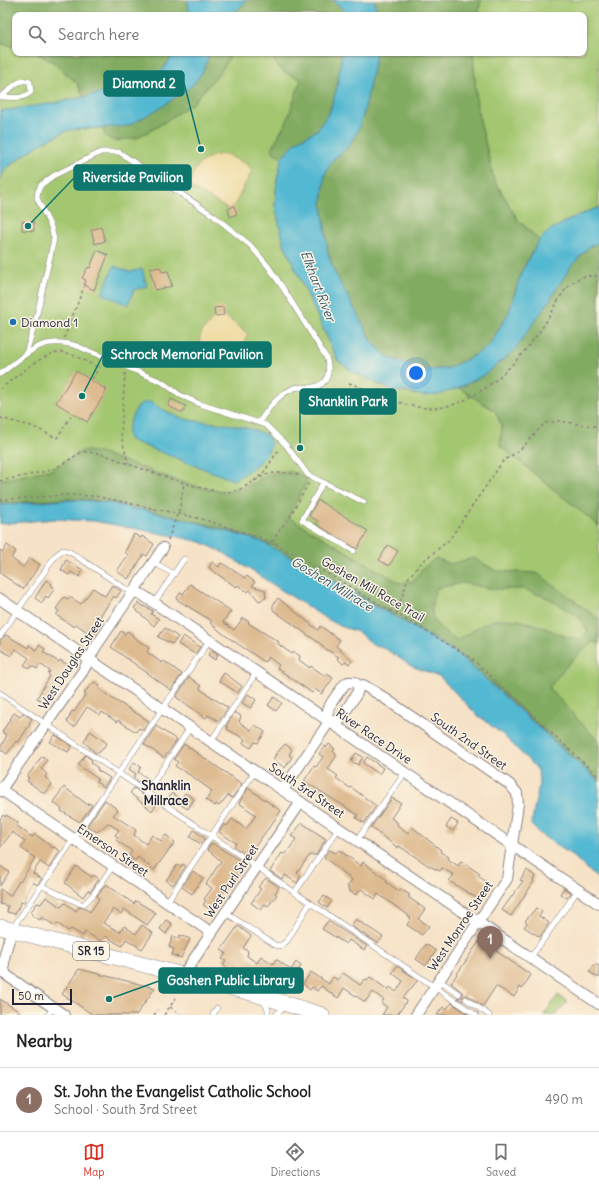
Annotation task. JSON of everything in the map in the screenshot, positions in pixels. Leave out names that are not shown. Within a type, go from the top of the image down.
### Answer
[{"type":"main road","name":"SR 15","points":[[6,928],[255,994],[322,1015]]},
{"type":"street","name":"West Douglas Street","points":[[0,790],[46,725],[163,548]]},
{"type":"street","name":"River Race Drive","points":[[133,592],[154,603],[599,904]]},
{"type":"street","name":"South 3rd Street","points":[[0,599],[599,1004]]},
{"type":"street","name":"South 2nd Street","points":[[329,722],[326,717],[327,710],[344,685],[351,681],[380,695],[514,788],[517,793],[518,804],[512,846]]},
{"type":"street","points":[[284,790],[329,722],[340,720],[357,693],[359,686]]},
{"type":"street","name":"Emerson Street","points":[[0,790],[212,933]]},
{"type":"street","name":"West Purl Street","points":[[183,975],[301,802]]},
{"type":"street","name":"West Monroe Street","points":[[416,1015],[507,879],[512,846]]},
{"type":"street","points":[[6,928],[3,960],[3,970],[6,975],[50,1011],[64,1015]]},
{"type":"lane","points":[[27,80],[30,82],[31,92],[28,94],[20,97],[1,97],[20,81],[27,80]]},
{"type":"lane","points":[[26,353],[34,327],[54,238],[51,227],[39,204],[38,191],[41,185],[53,176],[101,152],[119,152],[214,216],[250,245],[268,266],[283,288],[326,357],[329,370],[326,380],[317,386],[293,389],[271,405],[259,422]]},
{"type":"lane","points":[[0,374],[26,353],[42,345],[62,341],[162,382],[180,395],[200,404],[266,425],[282,441],[311,477],[322,483],[328,483],[364,502]]},
{"type":"lane","points":[[322,483],[302,520],[354,551]]},
{"type":"lane","points":[[0,636],[56,555],[63,550],[70,552],[126,589],[133,592]]},
{"type":"lane","points":[[154,603],[184,559]]},
{"type":"lane","points":[[153,562],[174,574]]},
{"type":"lane","points":[[6,928],[42,886],[209,641]]},
{"type":"lane","points":[[211,741],[256,672]]},
{"type":"lane","points":[[0,693],[211,837],[437,984],[476,1015]]},
{"type":"lane","points":[[146,792],[190,728]]},
{"type":"lane","points":[[167,902],[255,771]]},
{"type":"lane","points":[[357,840],[405,773]]},
{"type":"lane","points":[[295,892],[339,828]]},
{"type":"lane","points":[[42,886],[84,904],[93,895],[113,866]]},
{"type":"lane","points":[[531,958],[578,890]]},
{"type":"lane","points":[[226,913],[275,945],[280,946],[287,941],[310,902]]},
{"type":"lane","points":[[437,984],[459,994]]},
{"type":"lane","points":[[255,994],[268,1008],[268,1015]]},
{"type":"lane","points":[[466,999],[489,1015]]},
{"type":"lane","points":[[276,1015],[283,1008],[294,1005]]},
{"type":"lane","points":[[213,1015],[217,1008]]},
{"type":"path","points":[[349,383],[397,401],[428,408],[463,401],[483,390],[518,359],[546,322],[570,284],[582,277],[599,276]]},
{"type":"path","points":[[62,341],[84,287]]},
{"type":"path","points":[[0,389],[36,363],[54,353],[61,352],[99,368],[92,379]]},
{"type":"path","points":[[126,366],[121,436],[128,464]]},
{"type":"path","points":[[0,418],[30,426],[57,438],[72,414]]},
{"type":"path","points":[[397,613],[408,578],[422,562],[449,540],[503,461],[520,450],[545,423],[559,421],[599,427]]},
{"type":"path","points":[[250,485],[273,461],[282,441]]},
{"type":"path","points":[[0,481],[52,470],[82,452],[103,455],[184,483],[224,492],[237,491],[266,475],[274,473],[290,473],[311,477],[290,517],[278,532],[273,542]]},
{"type":"path","points":[[169,537],[180,507],[184,483]]},
{"type":"path","name":"Goshen Mill Race Trail","points":[[0,500],[66,495],[95,496],[224,526],[273,542],[470,657],[599,776]]},
{"type":"path","points":[[490,947],[494,942]]},
{"type":"path","points":[[431,959],[442,963]]},
{"type":"path","points":[[164,1015],[176,998]]},
{"type":"path","points":[[170,1007],[181,1015]]},
{"type":"path","points":[[154,1015],[158,1010]]},
{"type":"green space","points":[[0,0],[188,0],[189,12],[12,12],[12,46],[0,43]]},
{"type":"green space","points":[[248,0],[332,0],[342,8],[344,12],[234,12]]},
{"type":"green space","points":[[374,0],[481,0],[479,12],[377,12]]},
{"type":"green space","points":[[481,0],[599,0],[599,207],[560,225],[539,240],[518,220],[494,180],[477,108],[473,56],[587,56],[587,12],[479,12]]},
{"type":"green space","points":[[0,43],[12,46],[12,56],[42,56],[53,62],[77,83],[84,97],[27,108],[0,111]]},
{"type":"green space","points":[[42,56],[172,56],[163,70],[140,85],[84,97],[77,83],[53,62]]},
{"type":"green space","points":[[209,56],[340,56],[277,179],[275,206],[284,244],[338,361],[349,369],[373,382],[411,394],[438,395],[599,243],[599,782],[457,653],[317,571],[260,541],[185,519],[102,502],[51,501],[0,505],[0,179],[5,169],[40,144],[68,130],[103,128],[203,71]]},
{"type":"green space","points":[[209,56],[230,56],[221,71],[193,103],[157,127],[136,138],[114,141],[105,136],[103,128],[110,127],[203,71]]},
{"type":"green space","points":[[272,56],[342,56],[337,87],[330,111],[317,130],[296,142],[282,157],[274,153],[272,147],[287,121],[301,79],[282,70]]},
{"type":"green space","points":[[375,56],[473,56],[477,108],[494,180],[518,220],[539,240],[521,273],[509,312],[500,330],[488,347],[468,359],[448,368],[423,371],[386,356],[372,341],[335,273],[328,254],[322,204],[325,174],[333,159],[346,149],[364,113]]},
{"type":"green space","points":[[599,243],[599,526],[500,446],[502,426],[495,411],[459,388],[484,375],[547,304],[571,266],[590,246]]},
{"type":"green space","points":[[82,451],[87,451],[108,456],[201,488],[225,491],[236,490],[265,476],[275,473],[285,471],[296,473],[308,479],[288,517],[400,583],[414,581],[422,569],[436,558],[450,564],[474,558],[496,571],[537,573],[599,619],[599,643],[594,642],[581,652],[564,669],[549,688],[599,742],[599,781],[475,667],[457,653],[275,546],[218,527],[141,509],[135,510],[121,504],[84,499],[65,499],[0,504],[0,480],[53,469]],"holes":[[[463,583],[494,589],[523,589],[550,599],[580,618],[588,631],[579,640],[527,622],[506,619],[495,620],[485,624],[457,641],[442,631],[437,625],[432,613],[433,597],[437,588]]]},
{"type":"green space","points":[[558,995],[567,1001],[557,1015],[544,1015]]},
{"type":"sand","points":[[226,154],[248,165],[252,171],[234,206],[228,209],[192,188],[193,174],[200,163],[212,156]]},
{"type":"sand","points":[[224,315],[248,334],[236,357],[225,363],[216,360],[207,354],[200,342],[200,337],[215,316]]},
{"type":"water","points":[[188,0],[248,0],[234,12],[189,12]]},
{"type":"water","points":[[332,0],[374,0],[377,12],[344,12],[342,8]]},
{"type":"water","points":[[172,56],[209,56],[203,71],[193,85],[163,106],[128,126],[68,130],[40,144],[20,158],[5,169],[0,179],[0,111],[55,103],[140,85],[163,70]]},
{"type":"water","name":"Elkhart River","points":[[342,56],[375,56],[364,113],[357,133],[346,149],[333,159],[325,174],[322,204],[328,254],[335,273],[372,341],[386,356],[423,371],[448,368],[468,359],[488,347],[509,312],[521,273],[539,240],[550,230],[599,207],[599,243],[590,246],[571,266],[547,304],[514,351],[484,375],[459,388],[438,395],[423,396],[409,392],[394,391],[353,372],[338,361],[284,244],[275,206],[277,179],[282,157],[296,142],[317,130],[330,111],[337,87]]},
{"type":"water","points":[[114,266],[130,272],[142,269],[147,286],[134,290],[128,305],[102,294]]},
{"type":"water","points":[[150,402],[184,419],[254,430],[269,438],[271,445],[268,452],[255,466],[233,480],[129,439],[128,431],[133,414],[142,403]]},
{"type":"water","name":"Goshen Millrace","points":[[65,500],[99,502],[140,509],[185,519],[260,541],[317,571],[457,653],[599,782],[599,880],[573,856],[540,834],[531,825],[539,785],[538,770],[502,734],[476,714],[439,676],[411,666],[383,647],[374,645],[358,632],[340,626],[322,616],[224,553],[201,542],[94,521],[54,519],[0,524],[0,505]]},
{"type":"building","points":[[234,206],[237,214],[230,217],[228,209]]},
{"type":"building","points":[[22,221],[34,222],[34,231],[22,230]]},
{"type":"building","points":[[101,227],[105,241],[95,244],[91,230]]},
{"type":"building","points":[[97,250],[108,255],[94,290],[84,285],[86,280],[82,278],[88,267],[90,268]]},
{"type":"building","points":[[160,267],[162,272],[168,271],[172,286],[155,290],[150,269]]},
{"type":"building","points":[[223,307],[224,315],[215,316],[214,308]]},
{"type":"building","points":[[76,371],[107,390],[87,422],[56,403]]},
{"type":"building","points":[[171,399],[186,406],[183,413],[168,406]]},
{"type":"building","points":[[318,500],[368,531],[357,549],[316,524],[318,521],[309,516]]},
{"type":"building","points":[[134,534],[141,538],[142,536],[154,544],[147,556],[144,554],[128,579],[117,571],[128,555],[125,552]]},
{"type":"building","points":[[7,545],[16,551],[11,558],[23,567],[30,558],[40,565],[23,589],[0,573],[0,550],[3,552]]},
{"type":"building","points":[[388,545],[398,551],[389,566],[379,560]]},
{"type":"building","points":[[66,560],[83,570],[79,577],[71,572],[69,575],[61,570]]},
{"type":"building","points":[[212,562],[219,567],[221,563],[245,578],[247,576],[255,582],[252,586],[265,590],[266,598],[259,601],[250,590],[248,592],[237,585],[236,587],[209,568]]},
{"type":"building","points":[[46,580],[52,584],[51,586],[54,589],[48,598],[46,596],[42,603],[35,598]]},
{"type":"building","points":[[190,584],[231,611],[223,622],[234,630],[243,618],[249,622],[248,623],[279,642],[278,644],[292,654],[294,652],[300,656],[299,660],[310,668],[311,666],[325,676],[327,674],[333,678],[322,694],[315,689],[312,693],[277,668],[279,665],[268,657],[265,662],[226,636],[210,623],[212,621],[176,599],[181,592],[183,594]]},
{"type":"building","points":[[112,585],[121,591],[116,598],[114,596],[100,616],[104,619],[91,635],[76,624],[74,627],[56,615],[59,611],[56,609],[64,597],[68,599],[70,597],[81,604],[93,588],[105,596]]},
{"type":"building","points":[[278,598],[318,630],[320,626],[340,640],[336,646],[352,661],[349,664],[346,662],[343,664],[337,658],[339,657],[321,646],[322,645],[273,610],[273,605]]},
{"type":"building","points":[[138,603],[153,611],[151,614],[159,619],[154,626],[134,608]]},
{"type":"building","points":[[165,628],[178,637],[172,644],[158,637]]},
{"type":"building","points":[[121,631],[125,634],[127,631],[133,635],[132,636],[149,648],[147,652],[162,663],[164,661],[182,674],[171,690],[111,647]]},
{"type":"building","points":[[6,635],[28,648],[29,645],[36,650],[39,645],[45,649],[43,652],[59,662],[60,660],[68,665],[64,671],[67,673],[46,703],[37,698],[50,676],[48,674],[50,671],[40,664],[37,669],[32,666],[30,669],[24,665],[29,658],[16,649],[11,656],[0,649],[0,640]]},
{"type":"building","points":[[183,636],[200,647],[195,654],[178,644]]},
{"type":"building","points":[[211,650],[218,654],[215,660],[208,655]]},
{"type":"building","points":[[224,673],[242,686],[238,693],[219,681]]},
{"type":"building","points":[[189,677],[201,686],[200,689],[228,708],[219,721],[208,715],[206,718],[176,697]]},
{"type":"building","points":[[95,682],[100,686],[98,688],[113,699],[149,721],[143,730],[139,728],[136,732],[118,720],[117,722],[102,712],[100,715],[87,707],[74,727],[67,722],[72,711],[74,712],[86,694],[84,693]]},
{"type":"building","points":[[248,694],[256,700],[251,708],[242,703]]},
{"type":"building","points":[[274,697],[282,703],[276,711],[268,705]]},
{"type":"building","points":[[235,712],[241,716],[239,722],[251,730],[255,725],[265,732],[258,743],[255,742],[251,748],[243,743],[245,739],[227,729],[228,727],[226,726]]},
{"type":"building","points":[[14,713],[20,717],[23,713],[32,719],[18,743],[16,741],[7,754],[0,749],[7,735],[2,732]]},
{"type":"building","points":[[156,726],[177,740],[164,758],[144,744]]},
{"type":"building","points":[[90,731],[107,743],[97,754],[84,742]]},
{"type":"building","points":[[55,735],[72,746],[68,752],[50,742]]},
{"type":"building","points":[[184,744],[242,784],[232,798],[228,795],[219,806],[216,804],[215,806],[206,800],[212,791],[175,766],[178,762],[174,759]]},
{"type":"building","points":[[285,744],[292,749],[289,755],[292,757],[285,768],[273,759]]},
{"type":"building","points":[[329,744],[335,749],[333,751],[337,755],[328,769],[338,776],[336,778],[350,788],[351,787],[376,806],[364,823],[356,818],[358,815],[304,781],[314,766],[316,767],[323,757],[319,754],[325,746],[326,748]]},
{"type":"building","points":[[356,753],[363,757],[358,765],[351,761]]},
{"type":"building","points":[[85,755],[92,760],[91,763],[98,768],[97,770],[110,778],[104,787],[96,782],[98,779],[78,765]]},
{"type":"building","points":[[42,756],[47,760],[41,769],[47,774],[45,777],[52,784],[45,794],[27,781],[29,778],[27,777]]},
{"type":"building","points":[[367,757],[383,768],[379,774],[363,763]]},
{"type":"building","points":[[134,762],[141,767],[138,772],[150,780],[146,787],[133,778],[136,774],[129,769]]},
{"type":"building","points":[[64,787],[88,805],[89,803],[92,805],[80,822],[61,811],[62,809],[53,802]]},
{"type":"building","points":[[134,788],[156,805],[152,811],[130,793]]},
{"type":"building","points":[[248,788],[281,811],[248,856],[234,846],[236,843],[219,832],[224,824],[227,826],[232,819],[246,829],[256,815],[239,803]]},
{"type":"building","points":[[172,793],[178,798],[174,805],[167,800]]},
{"type":"building","points":[[185,793],[194,799],[188,809],[178,803]]},
{"type":"building","points":[[392,798],[401,803],[391,818],[398,823],[397,825],[408,833],[412,827],[441,850],[440,852],[449,857],[448,859],[458,866],[461,861],[480,874],[478,876],[488,883],[486,885],[489,887],[480,900],[449,881],[454,875],[442,868],[440,871],[429,866],[399,846],[398,848],[371,827]]},
{"type":"building","points":[[105,800],[118,810],[113,815],[136,830],[134,835],[146,844],[152,835],[161,841],[166,835],[175,842],[154,870],[138,857],[135,861],[129,856],[132,851],[116,840],[118,837],[115,835],[119,830],[108,823],[97,832],[87,826]]},
{"type":"building","points":[[3,815],[5,817],[6,815],[18,823],[16,825],[29,835],[33,837],[35,834],[53,848],[54,847],[60,851],[49,868],[40,862],[33,873],[42,879],[37,885],[33,882],[27,892],[24,903],[21,902],[15,914],[7,912],[8,906],[0,904],[0,889],[10,896],[35,858],[21,848],[25,841],[12,832],[0,848],[0,819]]},
{"type":"building","points":[[451,819],[458,823],[453,831],[446,827]]},
{"type":"building","points":[[302,823],[326,839],[316,855],[310,855],[297,873],[301,876],[297,883],[285,875],[282,879],[270,871],[282,853],[284,854],[288,851],[296,839],[291,836]]},
{"type":"building","points":[[194,830],[205,838],[201,844],[190,837]]},
{"type":"building","points":[[212,843],[245,864],[230,886],[228,885],[210,909],[203,905],[206,900],[204,899],[212,888],[206,884],[221,861],[207,849]]},
{"type":"building","points":[[329,850],[336,853],[339,850],[361,866],[363,862],[387,880],[386,882],[399,891],[400,889],[410,895],[408,897],[425,909],[418,919],[429,926],[422,935],[407,925],[411,918],[408,915],[378,894],[375,899],[361,889],[356,895],[348,890],[349,888],[347,887],[352,880],[324,857]]},
{"type":"building","points":[[183,864],[186,866],[173,885],[166,880],[177,865],[181,867]]},
{"type":"building","points":[[0,866],[9,872],[0,886]]},
{"type":"building","points":[[76,866],[92,877],[94,875],[99,879],[90,892],[88,890],[83,897],[65,883]]},
{"type":"building","points":[[527,870],[535,876],[534,881],[511,916],[502,910],[523,881],[520,880]]},
{"type":"building","points":[[193,871],[203,878],[192,894],[182,887]]},
{"type":"building","points":[[266,878],[279,887],[275,893],[277,895],[268,906],[265,904],[261,910],[251,903],[261,889],[258,887]]},
{"type":"building","points":[[106,884],[134,904],[136,901],[156,913],[147,925],[124,909],[121,914],[113,909],[103,923],[120,932],[124,926],[136,934],[142,925],[153,933],[142,949],[126,939],[122,946],[105,936],[101,941],[85,932],[83,936],[71,929],[68,931],[57,923],[55,926],[42,917],[40,920],[32,915],[31,912],[37,903],[41,904],[46,897],[61,907],[65,903],[76,911],[79,907],[90,912],[99,899],[97,896]]},
{"type":"building","points":[[564,888],[571,893],[567,898],[560,894]]},
{"type":"building","points":[[324,896],[332,901],[327,908],[319,902]]},
{"type":"building","points":[[536,908],[542,912],[539,916],[549,923],[540,937],[524,927],[527,923],[525,921]]},
{"type":"building","points":[[356,919],[383,937],[378,943],[351,926]]},
{"type":"building","points":[[166,920],[172,924],[166,934],[160,929]]},
{"type":"building","points":[[328,921],[367,946],[364,950],[349,940],[346,944],[322,929]]},
{"type":"building","points":[[238,926],[251,936],[243,948],[248,951],[247,956],[257,963],[261,956],[273,964],[276,959],[291,970],[296,962],[301,966],[290,984],[275,974],[267,983],[254,975],[251,979],[237,969],[233,968],[231,971],[223,965],[226,961],[222,959],[226,953],[221,950]]},
{"type":"building","points":[[180,935],[190,939],[181,958],[172,955],[174,949],[169,947],[173,936],[179,939]]},
{"type":"building","points":[[480,940],[531,975],[522,989],[520,987],[514,997],[496,986],[483,1006],[467,995],[463,997],[463,1001],[457,998],[462,997],[463,993],[451,983]]},
{"type":"building","points":[[426,944],[436,951],[426,966],[416,959]]},
{"type":"building","points":[[595,964],[599,966],[599,978],[589,972]]},
{"type":"building","points":[[397,966],[418,980],[403,998],[407,1001],[397,1015],[382,1015],[387,1007],[381,1003],[384,1000],[373,992],[365,1002],[344,988],[338,998],[321,986],[317,991],[312,987],[310,990],[303,984],[311,972],[329,984],[333,977],[338,980],[343,973],[360,985],[365,979],[367,980],[370,977],[388,990],[390,987],[396,992],[403,981],[392,973]]},
{"type":"building","points":[[79,969],[155,988],[136,1015],[93,1015],[62,994]]},
{"type":"building","points":[[0,999],[24,1015],[0,1015]]},
{"type":"building","points":[[452,1003],[469,1015],[437,1015],[443,1007],[446,1009]]},
{"type":"place","name":"Diamond 2","points":[[201,149]]},
{"type":"place","name":"Riverside Pavilion","points":[[28,226]]},
{"type":"place","name":"Diamond 1","points":[[13,322]]},
{"type":"place","name":"Schrock Memorial Pavilion","points":[[82,396]]},
{"type":"place","name":"Shanklin Park","points":[[300,448]]},
{"type":"place","name":"St. John the Evangelist Catholic School","points":[[490,959]]},
{"type":"place","name":"Goshen Public Library","points":[[109,999]]},
{"type":"district","name":"Shanklin Millrace","points":[[166,792]]}]
